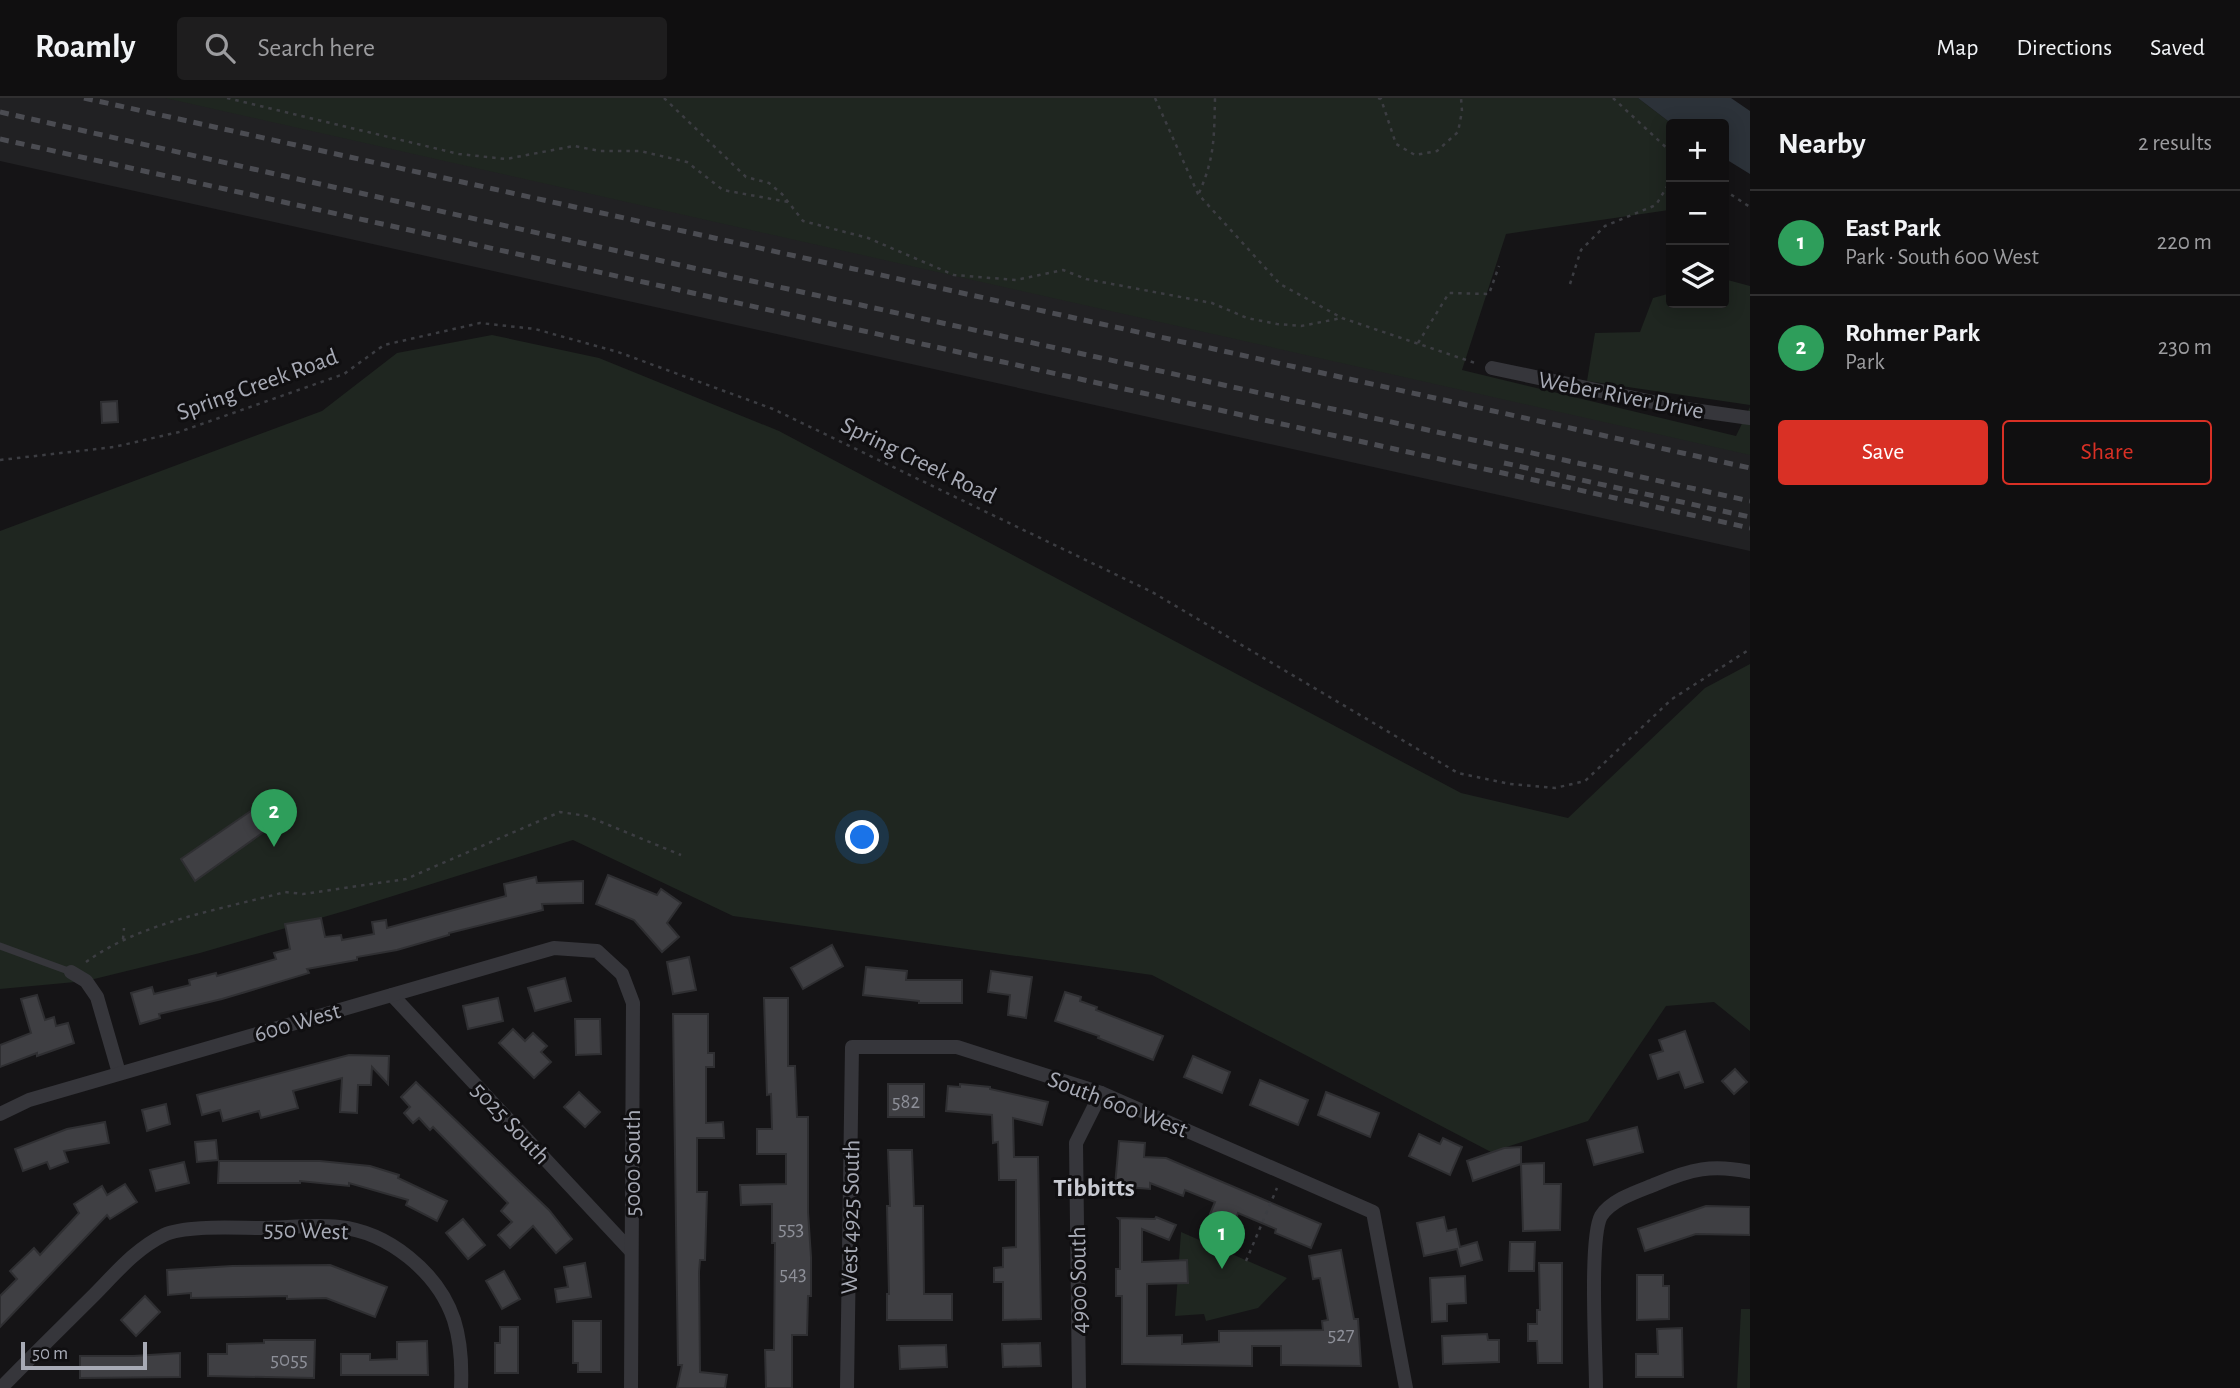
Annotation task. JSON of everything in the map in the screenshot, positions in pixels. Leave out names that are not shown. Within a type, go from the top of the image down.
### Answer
[{"type":"street","name":"Weber River Drive","points":[[1492,369],[1686,409],[1750,418]]},
{"type":"street","name":"600 West","points":[[0,1114],[29,1100],[119,1073],[554,948],[597,951]]},
{"type":"street","name":"5000 South","points":[[597,951],[622,974],[633,1003],[631,1388]]},
{"type":"street","points":[[71,972],[86,981],[97,997],[119,1073]]},
{"type":"street","name":"5025 South","points":[[392,995],[631,1251]]},
{"type":"street","name":"South 600 West","points":[[852,1047],[957,1047],[1101,1093],[1373,1212],[1406,1388]]},
{"type":"street","name":"West 4925 South","points":[[847,1388],[852,1047]]},
{"type":"street","name":"4900 South","points":[[1079,1388],[1076,1143],[1101,1093]]},
{"type":"street","points":[[1597,1388],[1595,1240],[1602,1216],[1619,1200],[1688,1170],[1717,1167],[1750,1172]]},
{"type":"street","name":"550 West","points":[[9,1386],[138,1251],[166,1234],[199,1229],[338,1227],[361,1231],[401,1251],[442,1295],[454,1319],[462,1359],[461,1388]]},
{"type":"lane","points":[[0,946],[71,972]]},
{"type":"path","points":[[227,98],[459,153],[506,159],[573,146],[600,152],[640,151],[687,162],[723,190],[789,202]]},
{"type":"path","points":[[664,98],[746,177],[769,183],[789,202],[803,221],[868,238],[954,275],[1016,280],[1063,270],[1086,279],[1212,303],[1247,318],[1277,324],[1301,326],[1342,318]]},
{"type":"path","points":[[1155,98],[1198,194],[1280,284],[1342,318],[1492,369]]},
{"type":"path","points":[[1198,194],[1210,169],[1214,150],[1215,98]]},
{"type":"path","points":[[1378,98],[1381,99],[1396,144],[1415,155],[1437,151],[1458,132],[1462,111],[1461,98]]},
{"type":"path","points":[[1614,98],[1666,147]]},
{"type":"path","points":[[1570,284],[1581,250],[1605,226],[1656,205],[1670,182]]},
{"type":"path","points":[[1729,193],[1750,207]]},
{"type":"path","points":[[1418,343],[1449,293],[1489,294],[1499,266]]},
{"type":"path","name":"Spring Creek Road","points":[[0,460],[114,447],[179,432],[344,374],[384,345],[480,323],[521,327],[618,352],[773,409],[1152,592],[1458,773],[1510,784],[1555,788],[1585,781],[1672,699],[1750,649]]},
{"type":"path","points":[[71,972],[107,946],[135,933],[285,892],[303,894],[406,879],[560,812],[587,816],[681,855]]},
{"type":"path","points":[[123,939],[124,928]]},
{"type":"path","points":[[1246,1261],[1280,1181]]},
{"type":"shaded area","points":[[0,98],[203,98],[1750,440],[1750,551],[0,161]]},
{"type":"shaded area","points":[[165,98],[1638,98],[1666,119],[1666,210],[1506,234],[1462,370],[1736,436],[1750,407],[1750,455]]},
{"type":"shaded area","points":[[1638,98],[1731,98],[1750,111],[1750,174],[1729,161],[1729,119],[1666,119]]},
{"type":"shaded area","points":[[1729,280],[1750,286],[1750,405],[1587,381],[1595,333],[1640,332],[1653,298],[1666,294],[1666,308],[1729,308]]},
{"type":"shaded area","points":[[492,335],[599,358],[779,431],[1461,793],[1568,818],[1705,688],[1750,664],[1750,1031],[1714,1002],[1666,1006],[1588,1121],[1491,1152],[1152,975],[733,916],[573,840],[200,953],[86,981],[0,989],[0,531],[322,411],[397,353]]},
{"type":"shaded area","points":[[1181,1232],[1287,1278],[1258,1308],[1206,1321],[1204,1314],[1175,1316]]},
{"type":"shaded area","points":[[1741,1309],[1750,1309],[1750,1388],[1737,1388]]},
{"type":"building","points":[[117,401],[118,422],[102,423],[101,402]]},
{"type":"building","points":[[258,806],[272,826],[195,881],[181,859]]},
{"type":"building","points":[[608,875],[657,895],[661,889],[681,903],[667,923],[679,937],[662,952],[634,920],[596,904]]},
{"type":"building","points":[[536,877],[537,883],[583,881],[583,903],[542,904],[543,910],[449,933],[397,950],[357,957],[357,960],[307,969],[309,973],[222,999],[159,1014],[160,1018],[140,1024],[131,993],[152,987],[154,994],[190,985],[189,980],[216,973],[217,976],[276,959],[274,953],[290,949],[285,924],[321,918],[325,937],[341,935],[342,940],[374,934],[372,922],[386,920],[387,928],[506,896],[504,884]]},
{"type":"building","points":[[832,945],[843,966],[803,989],[791,968]]},
{"type":"building","points":[[689,957],[696,990],[673,994],[667,962]]},
{"type":"building","points":[[866,967],[907,971],[906,980],[962,980],[962,1003],[919,1003],[863,995]]},
{"type":"building","points":[[991,971],[1032,977],[1026,1018],[1008,1015],[1010,995],[988,992]]},
{"type":"building","points":[[565,978],[571,1001],[535,1011],[528,988]]},
{"type":"building","points":[[1065,992],[1081,997],[1080,1001],[1097,1007],[1096,1010],[1163,1036],[1153,1060],[1098,1038],[1099,1036],[1055,1021]]},
{"type":"building","points":[[37,995],[45,1020],[54,1017],[56,1026],[68,1023],[74,1043],[0,1067],[0,1045],[31,1033],[21,999]]},
{"type":"building","points":[[498,998],[503,1021],[468,1029],[463,1006]]},
{"type":"building","points":[[764,998],[788,998],[788,1066],[795,1066],[797,1117],[808,1117],[811,1296],[808,1296],[807,1335],[792,1335],[792,1388],[766,1388],[765,1350],[774,1350],[775,1243],[772,1243],[772,1204],[741,1205],[740,1185],[786,1184],[786,1154],[757,1154],[757,1129],[772,1129],[771,1094],[767,1095]]},
{"type":"building","points":[[673,1014],[708,1014],[708,1053],[714,1053],[714,1067],[706,1067],[706,1123],[723,1122],[724,1138],[697,1138],[697,1192],[707,1192],[705,1260],[700,1260],[699,1272],[700,1372],[727,1375],[725,1388],[677,1388],[682,1365],[678,1365]]},
{"type":"building","points":[[575,1019],[600,1019],[601,1054],[576,1055]]},
{"type":"building","points":[[513,1029],[525,1041],[533,1033],[547,1046],[541,1052],[551,1062],[534,1078],[499,1043]]},
{"type":"building","points":[[1685,1031],[1703,1082],[1685,1088],[1679,1072],[1658,1079],[1650,1055],[1663,1051],[1659,1040]]},
{"type":"building","points":[[349,1055],[389,1056],[388,1084],[372,1067],[371,1085],[358,1085],[357,1113],[340,1112],[342,1078],[293,1091],[298,1108],[261,1118],[259,1111],[223,1121],[220,1110],[202,1115],[197,1095]]},
{"type":"building","points":[[1193,1056],[1230,1072],[1222,1093],[1184,1077]]},
{"type":"building","points":[[1735,1069],[1747,1082],[1734,1094],[1722,1081]]},
{"type":"building","points":[[1260,1080],[1308,1100],[1298,1125],[1250,1105]]},
{"type":"building","points":[[416,1082],[549,1210],[572,1239],[556,1253],[533,1226],[510,1248],[498,1235],[512,1222],[501,1211],[508,1203],[433,1127],[430,1130],[419,1118],[413,1123],[404,1113],[410,1107],[401,1097]]},
{"type":"building","points":[[888,1084],[924,1084],[924,1117],[888,1117]]},
{"type":"building","points":[[960,1084],[990,1087],[1048,1102],[1042,1125],[1013,1118],[1014,1157],[1038,1157],[1041,1319],[1003,1320],[1003,1282],[994,1282],[994,1268],[1003,1267],[1003,1248],[1016,1247],[1016,1180],[999,1180],[998,1142],[993,1143],[992,1115],[946,1111],[948,1086],[960,1087]]},
{"type":"building","points":[[579,1092],[600,1112],[585,1127],[564,1107]]},
{"type":"building","points":[[1326,1092],[1379,1113],[1370,1137],[1318,1115]]},
{"type":"building","points":[[166,1104],[170,1124],[147,1131],[142,1110]]},
{"type":"building","points":[[105,1122],[109,1143],[64,1151],[68,1162],[50,1169],[47,1162],[23,1171],[15,1149],[67,1129]]},
{"type":"building","points":[[1637,1127],[1643,1152],[1594,1165],[1587,1140]]},
{"type":"building","points":[[1419,1134],[1440,1144],[1443,1138],[1462,1147],[1450,1175],[1409,1156]]},
{"type":"building","points":[[216,1140],[218,1160],[197,1162],[195,1142]]},
{"type":"building","points":[[1119,1141],[1145,1143],[1144,1157],[1166,1158],[1321,1224],[1311,1248],[1238,1213],[1234,1224],[1210,1214],[1215,1202],[1185,1190],[1183,1196],[1150,1183],[1150,1189],[1115,1186]]},
{"type":"building","points":[[1521,1147],[1521,1164],[1473,1181],[1467,1161],[1504,1148]]},
{"type":"building","points":[[888,1150],[912,1150],[914,1206],[923,1206],[924,1294],[952,1294],[952,1320],[887,1320],[887,1206],[890,1206]]},
{"type":"building","points":[[219,1161],[320,1161],[370,1166],[399,1175],[398,1178],[447,1201],[437,1221],[406,1205],[408,1200],[349,1183],[349,1186],[300,1181],[218,1183]]},
{"type":"building","points":[[184,1162],[189,1183],[156,1191],[150,1170]]},
{"type":"building","points":[[1544,1163],[1544,1184],[1561,1184],[1560,1230],[1523,1231],[1521,1164]]},
{"type":"building","points":[[125,1184],[137,1202],[110,1219],[107,1215],[0,1327],[0,1296],[17,1279],[10,1271],[34,1248],[40,1255],[79,1213],[74,1204],[102,1186],[107,1195]]},
{"type":"building","points":[[1706,1206],[1750,1207],[1750,1235],[1696,1234],[1645,1251],[1638,1229]]},
{"type":"building","points":[[1156,1217],[1176,1225],[1169,1240],[1142,1229],[1142,1262],[1187,1260],[1188,1283],[1147,1284],[1147,1336],[1182,1335],[1182,1344],[1219,1342],[1219,1331],[1323,1330],[1322,1321],[1328,1320],[1320,1278],[1313,1279],[1309,1256],[1341,1250],[1354,1319],[1358,1319],[1361,1366],[1281,1365],[1281,1346],[1252,1346],[1252,1366],[1122,1364],[1122,1296],[1116,1296],[1116,1269],[1120,1269],[1118,1218]]},
{"type":"building","points":[[1444,1217],[1447,1231],[1456,1229],[1460,1247],[1477,1242],[1482,1260],[1461,1266],[1457,1249],[1424,1256],[1417,1223]]},
{"type":"building","points":[[463,1219],[485,1245],[468,1259],[446,1233]]},
{"type":"building","points":[[1510,1242],[1535,1242],[1534,1271],[1509,1271]]},
{"type":"building","points":[[585,1263],[591,1297],[557,1302],[555,1289],[568,1287],[564,1267]]},
{"type":"building","points":[[1539,1263],[1562,1263],[1562,1363],[1538,1363],[1537,1341],[1528,1341],[1528,1324],[1537,1324],[1537,1310],[1540,1310]]},
{"type":"building","points":[[330,1265],[387,1287],[375,1317],[326,1298],[191,1298],[191,1293],[168,1295],[167,1270]]},
{"type":"building","points":[[504,1271],[520,1299],[502,1309],[486,1281]]},
{"type":"building","points":[[1637,1275],[1663,1275],[1663,1286],[1669,1286],[1669,1319],[1637,1320]]},
{"type":"building","points":[[1465,1276],[1466,1303],[1447,1304],[1447,1321],[1432,1322],[1430,1278]]},
{"type":"building","points":[[145,1296],[160,1312],[136,1336],[121,1320]]},
{"type":"building","points":[[573,1321],[601,1321],[601,1372],[578,1372],[578,1363],[573,1363]]},
{"type":"building","points":[[500,1327],[518,1327],[518,1373],[495,1373],[495,1343],[500,1343]]},
{"type":"building","points":[[1682,1328],[1683,1377],[1636,1377],[1636,1354],[1658,1354],[1657,1329]]},
{"type":"building","points":[[1487,1334],[1488,1340],[1499,1340],[1499,1362],[1443,1364],[1442,1336]]},
{"type":"building","points":[[264,1340],[315,1340],[314,1378],[208,1376],[208,1354],[227,1354],[227,1344],[264,1343]]},
{"type":"building","points":[[427,1341],[428,1375],[341,1375],[341,1354],[370,1354],[370,1360],[397,1359],[397,1342]]},
{"type":"building","points":[[1040,1343],[1041,1366],[1003,1367],[1002,1344]]},
{"type":"building","points":[[946,1345],[947,1367],[900,1369],[899,1346]]},
{"type":"building","points":[[180,1353],[180,1377],[80,1378],[80,1356]]},
{"type":"railway","points":[[84,98],[1750,468]]},
{"type":"railway","points":[[0,112],[1750,501]]},
{"type":"railway","points":[[0,139],[1750,528]]},
{"type":"railway","points":[[1504,463],[1750,517]]},
{"type":"place","name":"Rohmer Park","points":[[274,847]]},
{"type":"place","name":"East Park","points":[[1222,1269]]},
{"type":"district","name":"Tibbitts","points":[[1094,1187]]}]
